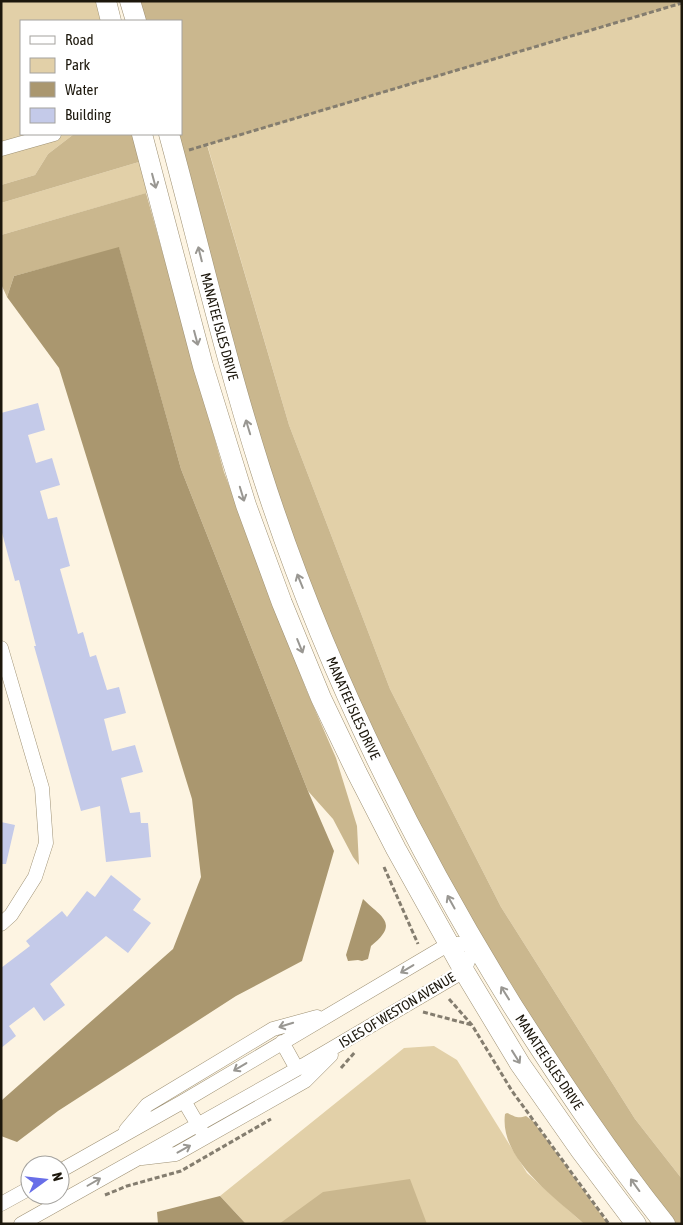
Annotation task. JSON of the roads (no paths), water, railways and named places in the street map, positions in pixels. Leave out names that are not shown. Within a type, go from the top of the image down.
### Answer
[{"type":"street","points":[[106,1],[111,20]]},
{"type":"street","points":[[130,1],[136,20]]},
{"type":"street","points":[[1,148],[50,135]]},
{"type":"street","name":"MANATEE ISLES DRIVE","points":[[142,135],[206,375],[246,505],[321,698],[396,849],[449,944],[520,1064],[581,1151],[636,1224]]},
{"type":"street","name":"MANATEE ISLES DRIVE","points":[[170,135],[229,365],[261,470],[297,574],[341,682],[416,839],[475,944],[551,1066],[601,1139],[665,1224]]},
{"type":"street","points":[[1,648],[42,788],[46,843],[35,877],[11,915],[1,924]]},
{"type":"street","points":[[70,1165],[184,1101],[449,944],[475,944]]},
{"type":"street","name":"ISLES OF WESTON AVENUE","points":[[21,1224],[297,1069],[464,970],[475,944]]},
{"type":"street","points":[[122,1136],[147,1105],[273,1029],[333,1013]]},
{"type":"street","points":[[137,1158],[176,1154],[205,1138],[305,1081],[345,1040]]},
{"type":"street","points":[[282,1042],[297,1069]]},
{"type":"street","points":[[184,1101],[205,1138]]},
{"type":"street","points":[[1,1204],[20,1194]]},
{"type":"water","points":[[119,247],[181,469],[308,791],[334,851],[302,961],[236,996],[58,1111],[17,1142],[1,1136],[2,1100],[173,949],[201,877],[192,799],[59,368],[7,297],[14,276]]},
{"type":"water","points":[[363,899],[385,921],[385,931],[371,946],[368,959],[348,961],[346,955]]},
{"type":"water","points":[[220,1196],[246,1224],[158,1224],[157,1212]]}]
